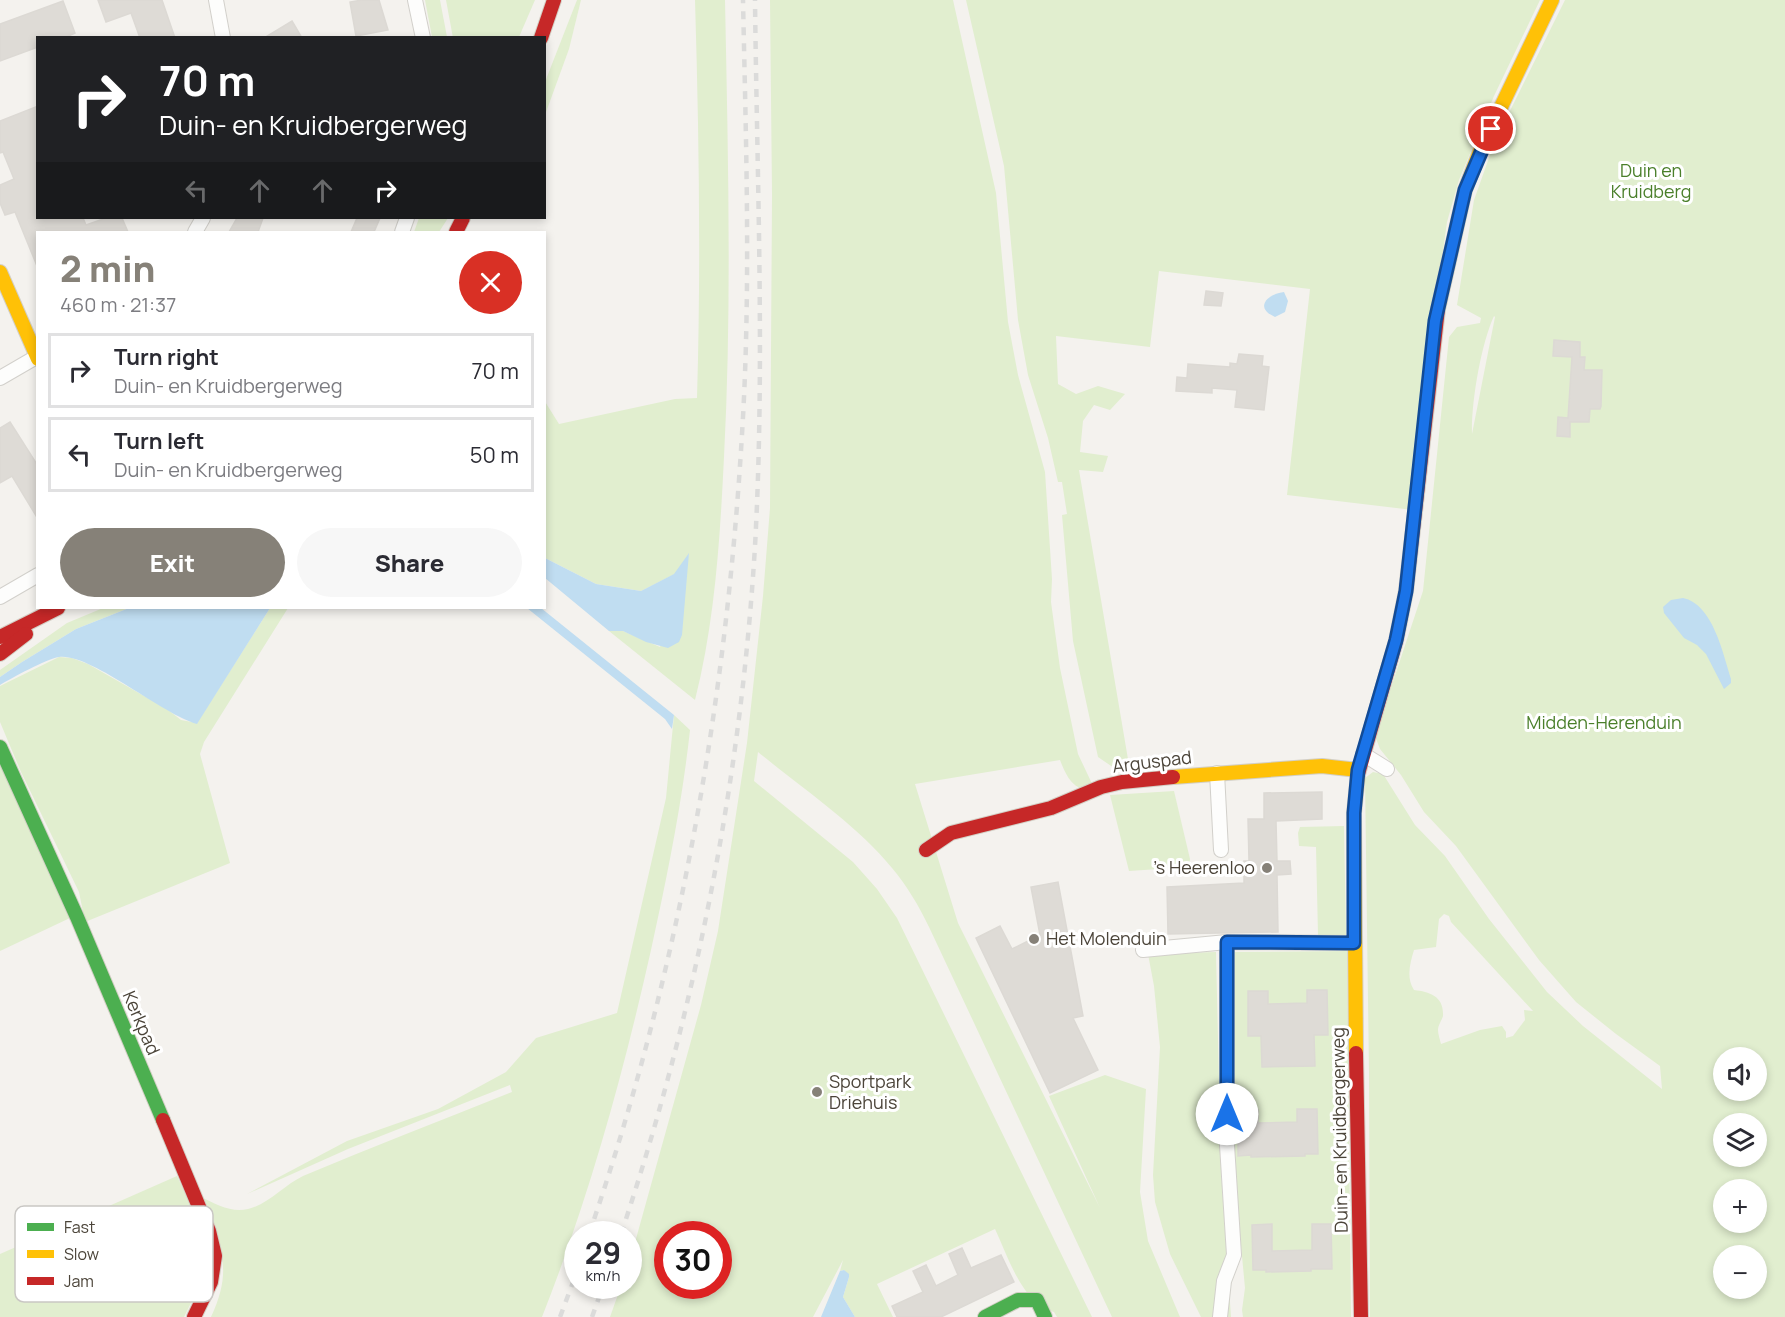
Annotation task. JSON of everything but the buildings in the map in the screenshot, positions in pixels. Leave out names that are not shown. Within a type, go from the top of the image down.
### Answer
[{"type":"street","points":[[216,0],[223,36]]},
{"type":"street","points":[[415,0],[423,36]]},
{"type":"street","points":[[542,36],[554,0]]},
{"type":"street","name":"Duin- en Kruidbergerweg","points":[[1361,1317],[1354,943],[1354,813],[1358,770],[1396,640],[1406,591],[1435,321],[1465,190],[1480,151],[1552,0]]},
{"type":"street","points":[[0,272],[36,355]]},
{"type":"street","points":[[0,378],[36,358]]},
{"type":"street","points":[[0,597],[36,576]]},
{"type":"street","points":[[0,637],[52,611]]},
{"type":"street","points":[[0,654],[52,611]]},
{"type":"street","name":"Kerkpad","points":[[0,747],[77,917],[198,1206]]},
{"type":"street","points":[[1363,754],[1387,769]]},
{"type":"street","name":"Arguspad","points":[[926,850],[951,833],[1051,808],[1101,787],[1122,782],[1322,766],[1358,770]]},
{"type":"street","points":[[1217,773],[1221,850]]},
{"type":"street","points":[[1220,1317],[1224,1281],[1234,1255],[1227,1145],[1227,942]]},
{"type":"street","points":[[1143,950],[1227,942],[1354,943]]},
{"type":"street","name":"Kerkpad","points":[[213,1248],[215,1256],[213,1269]]},
{"type":"street","points":[[985,1317],[1018,1300],[1037,1300],[1045,1317]]},
{"type":"street","name":"Kerkpad","points":[[194,1317],[201,1302]]},
{"type":"green space","points":[[425,0],[440,0],[447,36],[432,36]]},
{"type":"green space","points":[[446,0],[535,0],[519,36],[453,36]]},
{"type":"green space","points":[[577,0],[581,0],[569,49],[546,112],[546,79]]},
{"type":"green space","points":[[695,0],[725,0],[729,228],[728,343],[721,518],[712,610],[695,700],[609,631],[623,631],[660,647],[689,554],[675,574],[641,591],[596,584],[546,559],[546,403],[559,424],[675,399],[697,398],[698,100]]},
{"type":"green space","points":[[770,0],[953,0],[996,193],[1008,322],[1018,375],[1045,472],[1052,579],[1051,602],[1060,668],[1078,754],[1095,790],[1082,789],[1072,782],[1065,773],[1060,760],[915,784],[958,923],[1100,1208],[1049,1096],[1105,1075],[1146,1089],[1140,1192],[1148,1241],[1180,1317],[1112,1317],[929,927],[912,896],[892,868],[862,837],[758,752],[754,781],[853,862],[877,889],[897,918],[1092,1317],[1057,1317],[1054,1312],[1033,1299],[1017,1278],[995,1229],[877,1284],[893,1317],[855,1317],[843,1297],[849,1277],[844,1270],[840,1271],[843,1260],[813,1317],[610,1317],[616,1299],[642,1299],[641,1221],[701,1005],[718,931],[747,743],[770,508],[772,195]]},
{"type":"green space","points":[[966,0],[1540,0],[1494,96],[1459,180],[1447,222],[1431,337],[1413,510],[1287,495],[1310,289],[1159,271],[1150,347],[1056,336],[1058,384],[1076,394],[1098,386],[1125,394],[1110,410],[1094,405],[1083,421],[1080,452],[1108,456],[1103,472],[1079,470],[1130,771],[1117,770],[1098,757],[1073,641],[1062,515],[1067,514],[1062,482],[1058,482],[1048,438],[1028,375],[1018,320],[1004,166]]},
{"type":"green space","points":[[1565,0],[1785,0],[1785,1317],[1370,1317],[1365,778],[1373,772],[1383,774],[1415,825],[1445,856],[1489,919],[1547,992],[1583,1026],[1662,1089],[1660,1066],[1576,1002],[1539,960],[1456,846],[1424,812],[1401,775],[1380,749],[1375,736],[1423,591],[1449,337],[1457,327],[1480,323],[1481,318],[1457,305],[1474,200],[1495,141]],"holes":[[[1495,317],[1472,434],[1478,374]],[[1444,914],[1449,916],[1451,922],[1533,1011],[1524,1010],[1525,1020],[1513,1036],[1506,1038],[1506,1032],[1502,1026],[1480,1030],[1441,1044],[1438,1030],[1443,1016],[1441,1004],[1435,996],[1414,990],[1409,975],[1414,950],[1436,947],[1439,919]]]},
{"type":"green space","points":[[419,219],[447,219],[440,231],[414,231]]},
{"type":"green space","points":[[101,609],[126,609],[76,629],[0,677],[0,670],[67,623]]},
{"type":"green space","points":[[269,609],[287,609],[204,742],[200,754],[230,863],[85,922],[79,892],[21,772],[0,722],[0,686],[59,657],[72,658],[88,664],[167,709],[181,720],[197,723]]},
{"type":"green space","points":[[674,715],[690,730],[674,840],[651,950],[604,1136],[577,1221],[564,1221],[564,1258],[542,1317],[211,1317],[222,1283],[222,1256],[213,1229],[213,1206],[204,1206],[201,1197],[230,1209],[242,1210],[256,1207],[303,1176],[512,1092],[510,1085],[348,1149],[247,1194],[347,1141],[438,1109],[506,1072],[536,1038],[617,1013],[666,798]]},
{"type":"green space","points":[[0,763],[70,918],[0,951]]},
{"type":"green space","points":[[1174,791],[1190,859],[1189,867],[1129,871],[1110,795]]},
{"type":"green space","points":[[1344,826],[1346,935],[1318,935],[1316,847],[1299,846],[1298,833],[1300,827]]},
{"type":"green space","points":[[1347,951],[1351,1317],[1243,1317],[1245,1288],[1233,1161],[1230,952]]},
{"type":"green space","points":[[1216,952],[1221,1171],[1231,1317],[1201,1317],[1170,1254],[1155,1202],[1153,1175],[1160,1047],[1154,986],[1148,954]]},
{"type":"green space","points":[[177,1176],[191,1206],[109,1206]]},
{"type":"green space","points":[[15,1247],[15,1302],[192,1302],[184,1317],[0,1317],[0,1254]]},
{"type":"water","points":[[1284,292],[1288,301],[1285,312],[1275,317],[1265,310],[1265,302],[1272,295]]},
{"type":"water","points":[[689,553],[682,635],[679,642],[668,648],[646,642],[623,631],[609,631],[546,579],[546,559],[596,584],[641,591],[674,574]]},
{"type":"water","points":[[1683,598],[1693,602],[1702,610],[1715,631],[1731,679],[1731,683],[1724,689],[1706,654],[1697,645],[1684,638],[1664,613],[1663,607],[1671,600]]},
{"type":"water","points":[[126,609],[269,609],[197,724],[165,709],[89,664],[73,658],[53,658],[0,685],[0,677],[76,629]]},
{"type":"water","points":[[528,609],[542,609],[674,715],[672,729],[665,719]]},
{"type":"water","points":[[844,1270],[849,1277],[843,1297],[855,1317],[821,1317],[840,1271]]},
{"type":"railway","points":[[593,1221],[648,1038],[672,939],[693,839],[724,637],[745,380],[747,217],[743,0]]},
{"type":"railway","points":[[625,1221],[671,1066],[692,981],[726,808],[739,721],[755,546],[760,410],[755,0]]},
{"type":"railway","points":[[560,1317],[567,1299]]},
{"type":"railway","points":[[592,1317],[598,1299]]},
{"type":"traffic: fast","points":[[0,747],[77,917],[163,1120]]},
{"type":"traffic: fast","points":[[985,1317],[1018,1300],[1037,1300],[1045,1317]]},
{"type":"traffic: slow","points":[[1438,309],[1465,190],[1480,151],[1552,0]]},
{"type":"traffic: slow","points":[[0,272],[36,354]]},
{"type":"traffic: slow","points":[[1173,777],[1322,766],[1358,770]]},
{"type":"traffic: slow","points":[[1356,1053],[1354,813],[1358,774]]},
{"type":"traffic: jam","points":[[542,36],[554,0]]},
{"type":"traffic: jam","points":[[456,231],[462,219]]},
{"type":"traffic: jam","points":[[1358,774],[1396,641],[1406,591],[1438,309]]},
{"type":"traffic: jam","points":[[0,637],[56,609]]},
{"type":"traffic: jam","points":[[0,654],[26,634]]},
{"type":"traffic: jam","points":[[926,850],[951,833],[1051,808],[1101,787],[1122,782],[1173,777]]},
{"type":"traffic: jam","points":[[1356,1053],[1361,1317]]},
{"type":"traffic: jam","points":[[163,1120],[199,1206]]},
{"type":"traffic: jam","points":[[213,1248],[215,1256],[213,1269]]},
{"type":"traffic: jam","points":[[194,1317],[201,1302]]},
{"type":"place","name":"'s Heerenloo","points":[[1267,868]]},
{"type":"place","name":"Het Molenduin","points":[[1034,939]]},
{"type":"place","name":"Sportpark Driehuis","points":[[817,1092]]},
{"type":"route","points":[[1227,1114],[1227,942],[1354,943],[1354,813],[1358,770],[1396,640],[1406,591],[1435,321],[1465,190],[1491,129]]},
{"type":"park label","name":"Duin en Kruidberg","points":[[1651,181]]},
{"type":"park label","name":"Midden-Herenduin","points":[[1604,723]]}]
